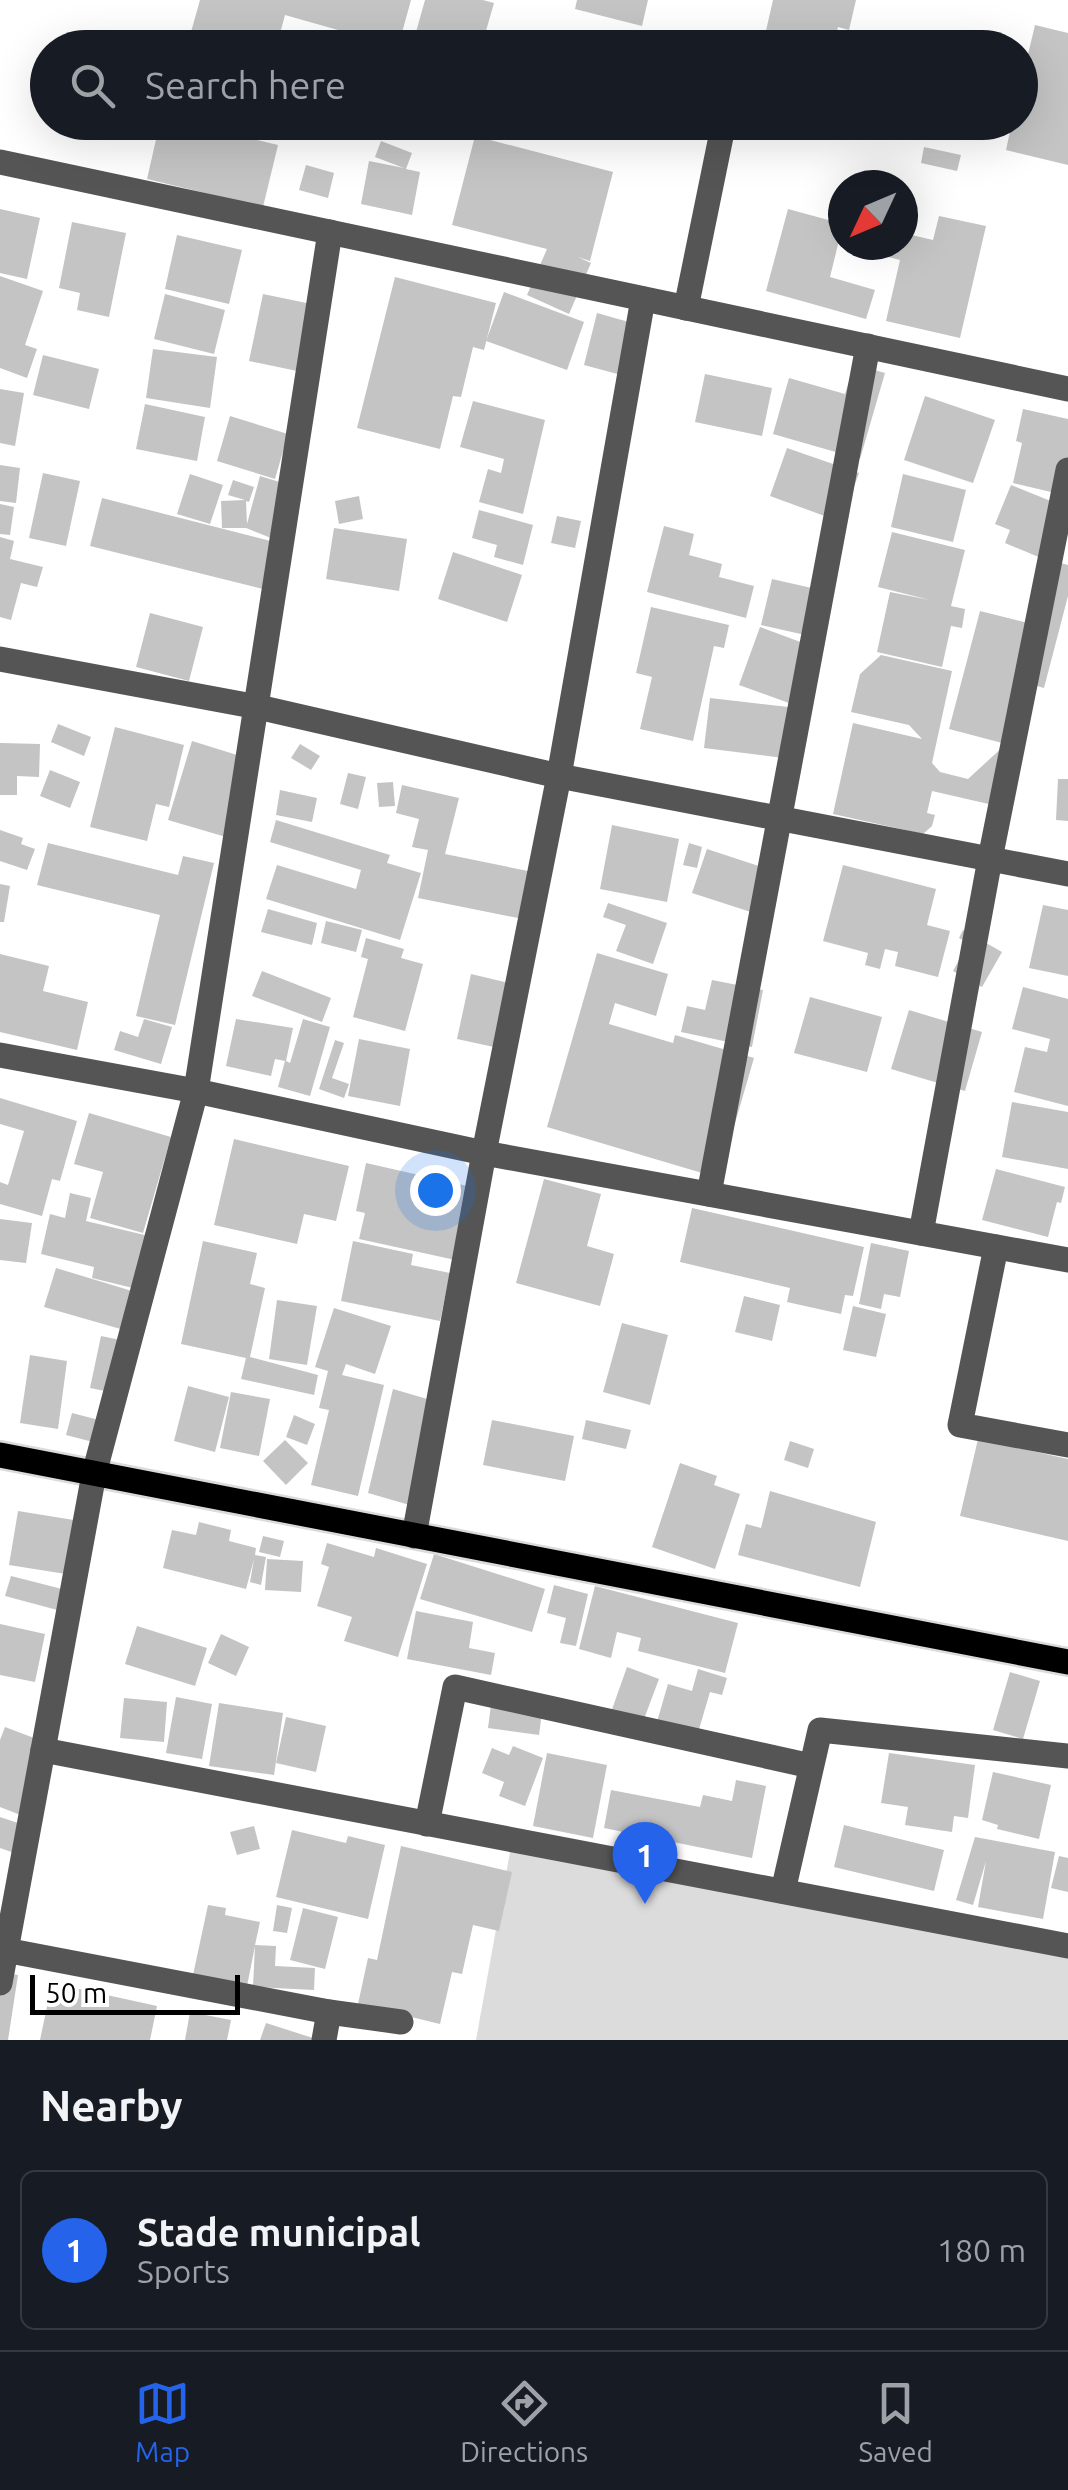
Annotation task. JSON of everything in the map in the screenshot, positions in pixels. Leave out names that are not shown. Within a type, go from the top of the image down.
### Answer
[{"type":"main road","points":[[0,1455],[1068,1662]]},
{"type":"street","points":[[686,308],[720,140]]},
{"type":"street","points":[[0,162],[1068,388]]},
{"type":"street","points":[[0,1984],[3,1950],[94,1474],[196,1091],[330,232]]},
{"type":"street","points":[[414,1536],[484,1153],[559,776],[643,298]]},
{"type":"street","points":[[709,1194],[868,346]]},
{"type":"street","points":[[921,1233],[1068,470]]},
{"type":"street","points":[[0,658],[258,706],[559,776],[1068,874]]},
{"type":"street","points":[[0,1055],[196,1091],[484,1153],[1068,1260]]},
{"type":"street","points":[[996,1247],[960,1425],[1068,1446]]},
{"type":"street","points":[[428,1824],[456,1688],[810,1766]]},
{"type":"street","points":[[783,1892],[820,1730],[1068,1756]]},
{"type":"street","points":[[43,1750],[1068,1946]]},
{"type":"street","points":[[3,1950],[401,2022]]},
{"type":"street","points":[[324,2040],[329,2012]]},
{"type":"shaded area","points":[[510,1852],[1068,1956],[1068,2040],[476,2040]]},
{"type":"building","points":[[200,0],[411,0],[403,30],[338,30],[285,15],[281,30],[192,30]]},
{"type":"building","points":[[425,0],[494,3],[486,30],[417,30]]},
{"type":"building","points":[[577,0],[648,0],[642,26],[575,9]]},
{"type":"building","points":[[773,0],[856,0],[849,30],[838,27],[766,30]]},
{"type":"building","points":[[1035,25],[1068,33],[1068,165],[1006,150],[1008,140],[1038,140],[1038,30],[1034,30]]},
{"type":"building","points":[[156,140],[258,140],[278,145],[263,207],[147,179]]},
{"type":"building","points":[[474,140],[490,140],[613,172],[590,261],[578,257],[591,263],[569,314],[527,295],[547,249],[452,225]]},
{"type":"building","points":[[381,141],[412,153],[406,169],[420,172],[412,215],[361,204],[369,161],[404,168],[375,157]]},
{"type":"building","points":[[924,147],[961,155],[957,171],[921,163]]},
{"type":"building","points":[[306,165],[334,173],[328,198],[299,190]]},
{"type":"building","points":[[0,209],[40,218],[27,279],[0,273]]},
{"type":"building","points":[[788,209],[828,220],[828,260],[834,260],[830,277],[875,290],[866,319],[766,291]]},
{"type":"building","points":[[939,216],[986,226],[960,338],[886,321],[900,260],[918,260],[918,236],[933,240]]},
{"type":"building","points":[[72,222],[126,233],[109,317],[77,310],[80,293],[59,288]]},
{"type":"building","points":[[177,235],[242,250],[229,304],[165,289]]},
{"type":"building","points":[[0,276],[43,291],[25,345],[37,349],[27,378],[0,368]]},
{"type":"building","points":[[395,277],[496,303],[484,350],[473,347],[461,397],[453,396],[440,449],[357,428]]},
{"type":"building","points":[[504,292],[584,322],[567,370],[486,341]]},
{"type":"building","points":[[165,294],[225,310],[214,354],[154,339]]},
{"type":"building","points":[[263,294],[316,305],[302,372],[249,361]]},
{"type":"building","points":[[597,313],[650,328],[636,379],[584,365]]},
{"type":"building","points":[[153,349],[217,357],[210,408],[146,398]]},
{"type":"building","points":[[43,355],[99,369],[89,409],[33,395]]},
{"type":"building","points":[[854,364],[885,373],[860,459],[773,434],[789,378],[845,394]]},
{"type":"building","points":[[705,374],[772,388],[762,436],[695,422]]},
{"type":"building","points":[[0,389],[24,393],[15,446],[0,443]]},
{"type":"building","points":[[925,396],[995,420],[973,483],[904,460]]},
{"type":"building","points":[[473,401],[545,420],[523,514],[479,502],[488,469],[501,473],[504,459],[460,447]]},
{"type":"building","points":[[145,404],[205,417],[197,461],[136,449]]},
{"type":"building","points":[[1023,409],[1068,419],[1068,496],[1013,483],[1022,443],[1016,441]]},
{"type":"building","points":[[230,416],[288,434],[275,479],[217,461]]},
{"type":"building","points":[[787,448],[859,473],[841,522],[770,496]]},
{"type":"building","points":[[0,465],[20,468],[16,503],[0,501]]},
{"type":"building","points":[[43,473],[80,481],[66,546],[29,538]]},
{"type":"building","points":[[190,474],[223,485],[210,524],[177,514]]},
{"type":"building","points":[[903,474],[966,490],[953,542],[891,527]]},
{"type":"building","points":[[260,476],[286,484],[271,538],[246,528],[222,528],[221,501],[245,500],[228,495],[233,480],[254,487],[249,502],[246,501],[247,524]]},
{"type":"building","points":[[1011,485],[1068,508],[1050,560],[1068,565],[1068,596],[1044,688],[1037,686],[993,805],[932,791],[927,813],[935,815],[932,826],[923,834],[833,814],[853,723],[922,739],[909,725],[851,712],[860,674],[881,655],[952,671],[932,763],[940,772],[968,779],[1006,744],[949,729],[980,611],[1032,624],[1048,561],[1005,543],[1010,530],[995,524]]},
{"type":"building","points":[[359,496],[363,519],[339,524],[335,501]]},
{"type":"building","points":[[102,498],[286,545],[275,592],[90,546]]},
{"type":"building","points":[[0,504],[14,507],[10,535],[0,534]]},
{"type":"building","points":[[479,510],[533,525],[523,565],[494,557],[497,545],[472,538]]},
{"type":"building","points":[[557,516],[581,521],[575,548],[551,543]]},
{"type":"building","points":[[664,526],[694,534],[689,555],[722,564],[719,577],[754,586],[746,618],[647,592]]},
{"type":"building","points":[[334,528],[407,539],[399,591],[326,579]]},
{"type":"building","points":[[892,532],[965,550],[951,606],[965,609],[962,628],[951,626],[942,667],[877,652],[890,592],[930,600],[878,587]]},
{"type":"building","points":[[0,537],[14,541],[10,559],[43,567],[37,587],[21,583],[11,620],[0,617]]},
{"type":"building","points":[[453,552],[522,575],[507,622],[438,599]]},
{"type":"building","points":[[772,579],[825,591],[814,637],[761,625]]},
{"type":"building","points":[[651,607],[729,625],[724,648],[714,646],[693,741],[640,729],[652,677],[636,673]]},
{"type":"building","points":[[150,613],[203,627],[189,681],[136,667]]},
{"type":"building","points":[[760,627],[822,650],[800,707],[739,685]]},
{"type":"building","points":[[710,698],[797,708],[791,759],[704,748]]},
{"type":"building","points":[[58,724],[91,737],[84,756],[51,742]]},
{"type":"building","points":[[115,727],[184,745],[169,807],[156,804],[147,841],[90,827]]},
{"type":"building","points":[[192,741],[250,759],[226,837],[168,820]]},
{"type":"building","points":[[0,743],[40,744],[39,777],[17,776],[17,795],[0,795]]},
{"type":"building","points":[[300,744],[320,756],[311,770],[291,758]]},
{"type":"building","points":[[50,770],[80,782],[70,808],[40,796]]},
{"type":"building","points":[[348,773],[366,777],[358,809],[340,804]]},
{"type":"building","points":[[1058,779],[1068,779],[1068,821],[1056,820]]},
{"type":"building","points":[[393,782],[395,806],[379,807],[377,783]]},
{"type":"building","points":[[402,785],[459,798],[445,854],[533,872],[523,919],[418,898],[428,850],[412,847],[419,819],[396,813]]},
{"type":"building","points":[[280,790],[317,798],[312,822],[276,815]]},
{"type":"building","points":[[276,820],[390,855],[387,863],[421,873],[400,940],[266,899],[277,865],[356,889],[361,870],[270,842]]},
{"type":"building","points":[[612,825],[679,839],[667,902],[600,889]]},
{"type":"building","points":[[0,830],[23,838],[21,844],[35,849],[27,870],[0,861]]},
{"type":"building","points":[[48,843],[178,875],[183,856],[214,863],[175,1025],[136,1016],[160,915],[37,885]]},
{"type":"building","points":[[689,843],[702,847],[697,868],[683,865]]},
{"type":"building","points":[[707,849],[774,871],[760,915],[692,893]]},
{"type":"building","points":[[843,865],[936,889],[927,925],[950,931],[938,977],[895,966],[898,952],[885,949],[880,969],[865,965],[868,953],[823,941]]},
{"type":"building","points":[[0,884],[10,886],[4,922],[0,922]]},
{"type":"building","points":[[608,903],[667,923],[653,964],[616,951],[626,925],[603,917]]},
{"type":"building","points":[[1043,905],[1068,910],[1068,976],[1029,968]]},
{"type":"building","points":[[268,909],[317,923],[312,945],[261,932]]},
{"type":"building","points":[[326,921],[362,930],[356,952],[321,943]]},
{"type":"building","points":[[963,930],[1002,952],[982,987],[953,971],[968,943],[959,938]]},
{"type":"building","points":[[366,938],[404,949],[401,958],[423,964],[405,1031],[353,1017],[368,959],[361,957]]},
{"type":"building","points":[[597,953],[668,974],[656,1016],[615,1003],[609,1024],[673,1043],[675,1035],[754,1058],[719,1178],[547,1127]]},
{"type":"building","points":[[0,954],[49,966],[43,991],[88,1002],[77,1050],[0,1032]]},
{"type":"building","points":[[262,971],[331,998],[322,1022],[252,996]]},
{"type":"building","points":[[471,974],[526,987],[512,1051],[457,1039]]},
{"type":"building","points":[[712,980],[763,990],[752,1047],[681,1032],[687,1006],[705,1010]]},
{"type":"building","points":[[1023,987],[1068,999],[1068,1106],[1014,1092],[1025,1047],[1047,1052],[1050,1039],[1012,1029]]},
{"type":"building","points":[[810,997],[882,1017],[867,1072],[794,1053]]},
{"type":"building","points":[[909,1010],[982,1032],[965,1091],[891,1069]]},
{"type":"building","points":[[144,1019],[172,1027],[161,1064],[114,1050],[120,1031],[138,1037]]},
{"type":"building","points":[[236,1019],[293,1028],[286,1061],[290,1063],[303,1019],[330,1027],[310,1096],[278,1087],[285,1061],[275,1059],[271,1076],[226,1066]]},
{"type":"building","points":[[359,1039],[410,1049],[400,1106],[348,1096]]},
{"type":"building","points":[[335,1040],[344,1043],[332,1078],[349,1084],[344,1098],[319,1089]]},
{"type":"building","points":[[0,1098],[77,1121],[60,1181],[52,1179],[42,1216],[0,1204],[0,1182],[8,1185],[24,1131],[0,1124]]},
{"type":"building","points":[[1012,1102],[1068,1112],[1068,1169],[1002,1157]]},
{"type":"building","points":[[89,1113],[171,1137],[143,1233],[90,1218],[103,1172],[74,1164]]},
{"type":"building","points":[[234,1139],[349,1166],[336,1221],[304,1214],[297,1244],[214,1225]]},
{"type":"building","points":[[366,1163],[485,1190],[469,1263],[359,1239],[365,1213],[356,1211]]},
{"type":"building","points":[[996,1169],[1065,1187],[1048,1237],[982,1220]]},
{"type":"building","points":[[544,1179],[601,1194],[587,1246],[614,1254],[600,1306],[516,1283]]},
{"type":"building","points":[[70,1193],[91,1198],[86,1221],[153,1237],[141,1290],[92,1278],[94,1267],[41,1254],[50,1214],[65,1218]]},
{"type":"building","points":[[692,1208],[864,1247],[853,1296],[845,1295],[841,1314],[787,1302],[790,1288],[680,1262]]},
{"type":"building","points":[[0,1219],[32,1223],[26,1263],[0,1260]]},
{"type":"building","points":[[203,1241],[257,1253],[250,1284],[265,1288],[250,1357],[318,1375],[314,1395],[241,1379],[246,1358],[181,1344]]},
{"type":"building","points":[[353,1241],[413,1254],[411,1265],[450,1273],[440,1321],[341,1301]]},
{"type":"building","points":[[871,1243],[909,1251],[900,1297],[884,1294],[881,1309],[859,1304]]},
{"type":"building","points":[[56,1268],[142,1294],[131,1332],[44,1307]]},
{"type":"building","points":[[744,1296],[780,1305],[772,1341],[735,1332]]},
{"type":"building","points":[[277,1300],[317,1306],[307,1365],[269,1359]]},
{"type":"building","points":[[853,1306],[886,1314],[876,1357],[843,1350]]},
{"type":"building","points":[[334,1308],[391,1326],[375,1374],[346,1364],[342,1375],[384,1385],[358,1496],[311,1485],[329,1410],[319,1408],[328,1371],[315,1367]]},
{"type":"building","points":[[622,1323],[668,1335],[650,1405],[603,1392]]},
{"type":"building","points":[[101,1336],[135,1343],[125,1395],[90,1388]]},
{"type":"building","points":[[30,1355],[67,1361],[58,1429],[20,1423]]},
{"type":"building","points":[[188,1386],[229,1397],[215,1452],[174,1441]]},
{"type":"building","points":[[393,1389],[441,1403],[413,1506],[368,1493]]},
{"type":"building","points":[[231,1392],[270,1399],[259,1456],[220,1448]]},
{"type":"building","points":[[72,1413],[99,1420],[93,1442],[66,1435]]},
{"type":"building","points":[[294,1415],[315,1424],[307,1445],[286,1437]]},
{"type":"building","points":[[492,1420],[574,1436],[565,1481],[483,1465]]},
{"type":"building","points":[[586,1420],[631,1430],[626,1449],[582,1439]]},
{"type":"building","points":[[978,1439],[1068,1459],[1068,1541],[960,1516]]},
{"type":"building","points":[[285,1440],[308,1463],[286,1485],[263,1461]]},
{"type":"building","points":[[790,1441],[814,1449],[808,1468],[784,1460]]},
{"type":"building","points":[[680,1463],[717,1476],[714,1485],[740,1494],[715,1569],[652,1547]]},
{"type":"building","points":[[770,1491],[876,1522],[860,1587],[738,1555],[746,1524],[761,1528]]},
{"type":"building","points":[[18,1511],[80,1521],[72,1575],[9,1565]]},
{"type":"building","points":[[199,1522],[231,1530],[229,1541],[256,1548],[255,1555],[266,1557],[261,1585],[250,1582],[254,1559],[246,1589],[163,1568],[172,1530],[196,1535]]},
{"type":"building","points":[[263,1536],[284,1541],[280,1557],[259,1552]]},
{"type":"building","points":[[327,1543],[374,1557],[376,1548],[427,1564],[398,1657],[344,1641],[352,1617],[317,1606],[329,1567],[321,1564]]},
{"type":"building","points":[[434,1554],[545,1589],[532,1632],[420,1599]]},
{"type":"building","points":[[267,1559],[303,1561],[301,1592],[265,1590]]},
{"type":"building","points":[[11,1576],[66,1590],[61,1611],[5,1596]]},
{"type":"building","points":[[554,1585],[588,1594],[576,1646],[560,1643],[566,1618],[547,1613]]},
{"type":"building","points":[[595,1586],[738,1623],[725,1673],[638,1651],[641,1638],[617,1632],[611,1658],[579,1649]]},
{"type":"building","points":[[416,1611],[473,1622],[469,1648],[495,1653],[491,1675],[407,1659]]},
{"type":"building","points":[[0,1624],[45,1634],[35,1682],[0,1675]]},
{"type":"building","points":[[137,1626],[207,1648],[195,1686],[125,1664]]},
{"type":"building","points":[[221,1634],[249,1647],[236,1676],[208,1663]]},
{"type":"building","points":[[627,1667],[659,1679],[641,1727],[610,1715]]},
{"type":"building","points":[[698,1669],[727,1678],[722,1695],[710,1692],[697,1736],[656,1725],[668,1684],[692,1691]]},
{"type":"building","points":[[1010,1672],[1040,1681],[1023,1739],[993,1730]]},
{"type":"building","points":[[176,1697],[212,1704],[202,1759],[166,1753]]},
{"type":"building","points":[[124,1698],[167,1702],[164,1742],[120,1738]]},
{"type":"building","points":[[219,1703],[283,1713],[274,1775],[209,1766]]},
{"type":"building","points":[[491,1705],[542,1712],[539,1735],[488,1728]]},
{"type":"building","points":[[286,1717],[326,1726],[316,1772],[276,1763]]},
{"type":"building","points":[[5,1727],[50,1744],[23,1816],[0,1807],[0,1740]]},
{"type":"building","points":[[513,1746],[543,1758],[525,1806],[499,1796],[504,1782],[482,1773],[492,1748],[509,1755]]},
{"type":"building","points":[[547,1753],[607,1765],[593,1838],[533,1826]]},
{"type":"building","points":[[889,1753],[975,1765],[968,1818],[954,1816],[952,1832],[905,1825],[908,1807],[881,1803]]},
{"type":"building","points":[[993,1772],[1051,1785],[1039,1839],[997,1829],[998,1825],[982,1820]]},
{"type":"building","points":[[736,1780],[766,1786],[752,1858],[604,1828],[611,1790],[700,1807],[703,1795],[732,1801]]},
{"type":"building","points":[[0,1817],[33,1828],[23,1856],[0,1848]]},
{"type":"building","points":[[844,1825],[944,1850],[934,1891],[834,1867]]},
{"type":"building","points":[[254,1826],[260,1849],[237,1855],[230,1832]]},
{"type":"building","points":[[292,1830],[346,1843],[348,1836],[385,1845],[368,1919],[276,1897]]},
{"type":"building","points":[[975,1837],[1055,1852],[1043,1919],[978,1907],[986,1861],[973,1905],[956,1900]]},
{"type":"building","points":[[401,1846],[512,1872],[499,1931],[473,1925],[462,1974],[452,1972],[440,2024],[358,2004],[368,1958],[377,1960]]},
{"type":"building","points":[[1059,1856],[1068,1858],[1068,1892],[1051,1888]]},
{"type":"building","points":[[208,1905],[226,1908],[225,1915],[260,1922],[255,1945],[276,1946],[275,1966],[315,1968],[314,1990],[253,1987],[255,1946],[247,1986],[193,1975]]},
{"type":"building","points":[[277,1905],[292,1908],[287,1933],[273,1931]]},
{"type":"building","points":[[303,1908],[338,1917],[325,1969],[290,1960]]},
{"type":"building","points":[[0,1972],[18,1975],[8,2040],[0,2040]]},
{"type":"building","points":[[52,1983],[157,2006],[150,2040],[40,2040]]},
{"type":"building","points":[[190,2012],[231,2020],[227,2040],[185,2040]]},
{"type":"building","points":[[266,2023],[316,2039],[316,2040],[260,2040]]},
{"type":"place","name":"Stade municipal","points":[[645,1904]]}]
